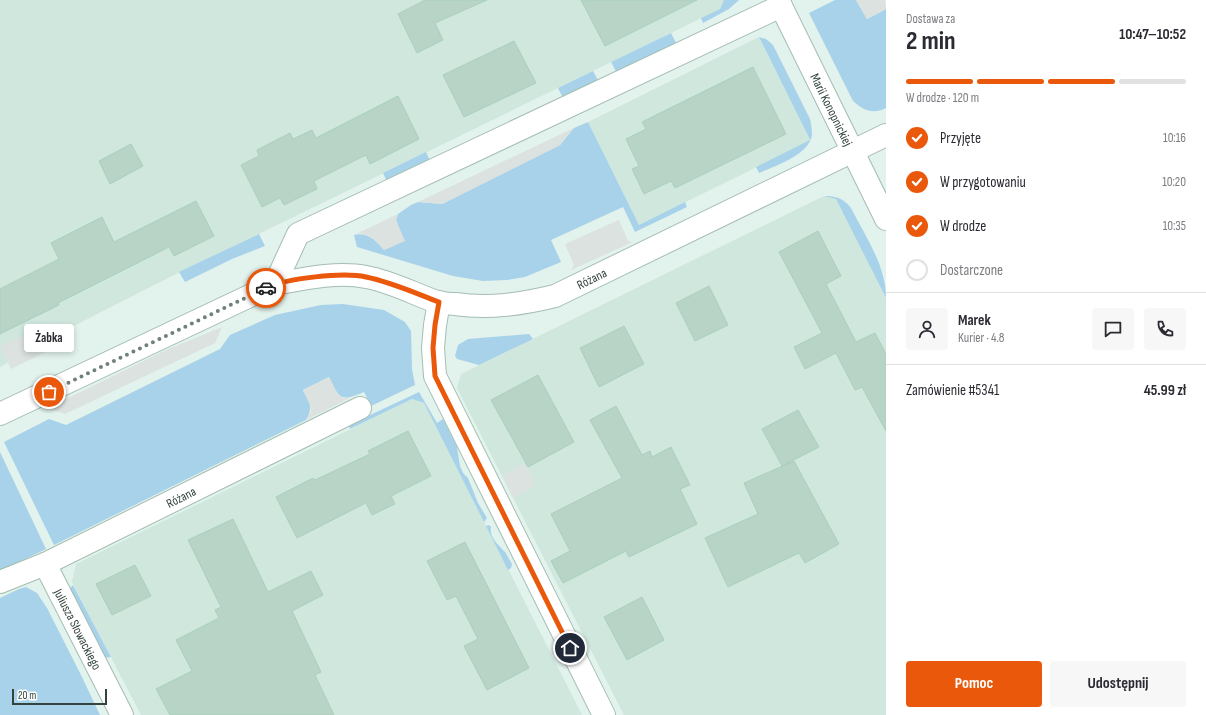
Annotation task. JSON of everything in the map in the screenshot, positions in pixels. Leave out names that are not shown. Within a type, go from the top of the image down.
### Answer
[{"type":"street","name":"Marii Konopnickiej","points":[[780,3],[886,219]]},
{"type":"street","points":[[275,284],[298,234],[780,3]]},
{"type":"street","name":"Różana","points":[[0,414],[275,284],[310,277],[344,275],[365,276],[439,302],[463,306],[494,307],[524,304],[555,296],[886,135]]},
{"type":"street","points":[[439,302],[433,348],[435,376],[604,715]]},
{"type":"street","name":"Różana","points":[[0,582],[45,564],[360,408]]},
{"type":"street","name":"Juliusza Słowackiego","points":[[45,564],[122,715]]},
{"type":"shaded area","points":[[0,0],[724,0],[720,9],[158,283],[64,331],[0,367]]},
{"type":"shaded area","points":[[724,0],[739,0],[729,9],[703,23],[701,18],[720,9]]},
{"type":"shaded area","points":[[835,0],[856,0],[867,19],[886,9],[886,108],[872,111],[864,109],[853,101],[809,13]]},
{"type":"shaded area","points":[[856,0],[885,0],[886,9],[867,19]]},
{"type":"shaded area","points":[[671,33],[677,45],[618,75],[611,62]]},
{"type":"shaded area","points":[[759,37],[810,141],[639,225],[588,122]]},
{"type":"shaded area","points":[[759,37],[766,39],[773,45],[810,119],[812,135],[810,142],[798,154],[759,173],[756,167],[810,140]]},
{"type":"shaded area","points":[[593,71],[600,84],[563,98],[558,88]]},
{"type":"shaded area","points":[[588,122],[639,225],[685,202],[687,207],[635,232],[623,207],[551,240],[561,262],[525,277],[507,280],[483,281],[453,276],[357,247],[354,235],[359,234],[371,238],[384,250],[404,241],[396,220],[398,214],[411,205],[418,202],[442,204],[560,145],[574,128]]},
{"type":"shaded area","points":[[574,128],[560,145],[442,204],[418,202]]},
{"type":"shaded area","points":[[426,152],[432,165],[389,186],[383,173]]},
{"type":"shaded area","points":[[824,196],[836,198],[886,298],[886,715],[624,715],[457,388],[461,374]]},
{"type":"shaded area","points":[[824,196],[839,198],[851,208],[879,262],[885,286],[886,298],[836,199]]},
{"type":"shaded area","points":[[398,214],[396,220],[405,241],[384,250],[370,236],[360,233],[354,235]]},
{"type":"shaded area","points":[[619,220],[628,241],[633,242],[571,270],[574,265],[565,244]]},
{"type":"shaded area","points":[[259,234],[265,246],[232,259],[185,282],[179,272]]},
{"type":"shaded area","points":[[343,304],[384,310],[405,322],[411,331],[412,369],[415,385],[371,406],[364,392],[350,397],[345,397],[338,394],[329,377],[303,390],[310,405],[310,412],[306,420],[54,545],[4,442],[49,419],[66,425],[220,349],[230,335],[275,315],[321,305]]},
{"type":"shaded area","points":[[50,322],[62,344],[11,369],[0,347]]},
{"type":"shaded area","points":[[222,327],[215,343],[65,414],[48,408],[166,350]]},
{"type":"shaded area","points":[[529,334],[533,339],[479,365],[457,359],[455,356],[458,345],[468,339]]},
{"type":"shaded area","points":[[329,377],[337,393],[343,398],[350,398],[306,420],[311,412],[310,405],[303,390]]},
{"type":"shaded area","points":[[419,392],[437,423],[443,419],[457,447],[460,466],[463,473],[468,478],[478,503],[487,518],[484,522],[424,403],[412,399],[350,429],[349,425]]},
{"type":"shaded area","points":[[412,399],[424,403],[582,715],[141,715],[72,582],[76,564]]},
{"type":"shaded area","points":[[0,452],[46,549],[0,571]]},
{"type":"shaded area","points":[[525,463],[536,486],[513,498],[502,476]]},
{"type":"shaded area","points":[[489,525],[491,527],[491,534],[494,540],[506,553],[512,564],[511,568],[508,570],[486,526]]},
{"type":"shaded area","points":[[73,585],[111,657],[104,658],[68,590]]},
{"type":"shaded area","points":[[26,587],[37,593],[47,608],[100,715],[0,715],[0,598]]},
{"type":"building","points":[[425,0],[487,0],[435,23],[443,40],[417,53],[398,14]]},
{"type":"building","points":[[581,0],[697,0],[605,46]]},
{"type":"building","points":[[514,41],[536,83],[464,117],[443,75]]},
{"type":"building","points":[[753,67],[786,134],[675,188],[671,181],[644,194],[632,169],[639,166],[626,139],[646,129],[642,122]]},
{"type":"building","points":[[398,96],[419,139],[370,164],[366,155],[314,181],[317,189],[284,205],[280,198],[262,207],[241,165],[259,156],[257,150],[290,133],[293,139],[312,130],[316,138]]},
{"type":"building","points":[[131,144],[143,166],[110,184],[99,161]]},
{"type":"building","points":[[196,201],[214,236],[174,256],[169,247],[58,303],[59,305],[0,334],[0,289],[59,259],[51,243],[102,217],[114,242]]},
{"type":"building","points":[[818,231],[841,276],[826,284],[856,342],[875,333],[886,354],[886,431],[862,387],[855,390],[836,353],[805,369],[794,347],[822,333],[779,252]]},
{"type":"building","points":[[709,286],[728,325],[695,341],[676,303]]},
{"type":"building","points":[[624,326],[644,364],[599,387],[580,348]]},
{"type":"building","points":[[538,375],[574,442],[528,467],[491,400]]},
{"type":"building","points":[[616,406],[642,455],[650,451],[652,457],[671,447],[690,485],[680,489],[697,524],[629,557],[626,551],[563,583],[551,561],[570,551],[551,514],[622,478],[590,420]]},
{"type":"building","points":[[798,410],[819,447],[782,466],[762,429]]},
{"type":"building","points":[[408,431],[431,476],[391,496],[395,504],[372,515],[366,503],[297,538],[276,497],[313,478],[315,480],[370,454],[368,451]]},
{"type":"building","points":[[794,461],[839,544],[805,563],[799,553],[728,587],[705,538],[758,514],[744,483]]},
{"type":"building","points":[[233,519],[268,592],[311,571],[323,595],[292,611],[321,672],[315,675],[334,715],[170,715],[156,689],[192,671],[176,640],[219,618],[215,610],[221,607],[188,540]]},
{"type":"building","points":[[465,542],[529,668],[487,690],[464,646],[478,639],[456,596],[447,600],[427,561]]},
{"type":"building","points":[[135,565],[151,596],[112,615],[96,584]]},
{"type":"building","points":[[642,597],[664,640],[627,660],[604,617]]},
{"type":"way so far","points":[[49,392],[266,288]]},
{"type":"place","name":"Żabka","points":[[49,392]]},
{"type":"route","points":[[266,288],[275,284],[310,277],[344,275],[365,276],[439,302],[433,348],[435,376],[570,648]]}]
